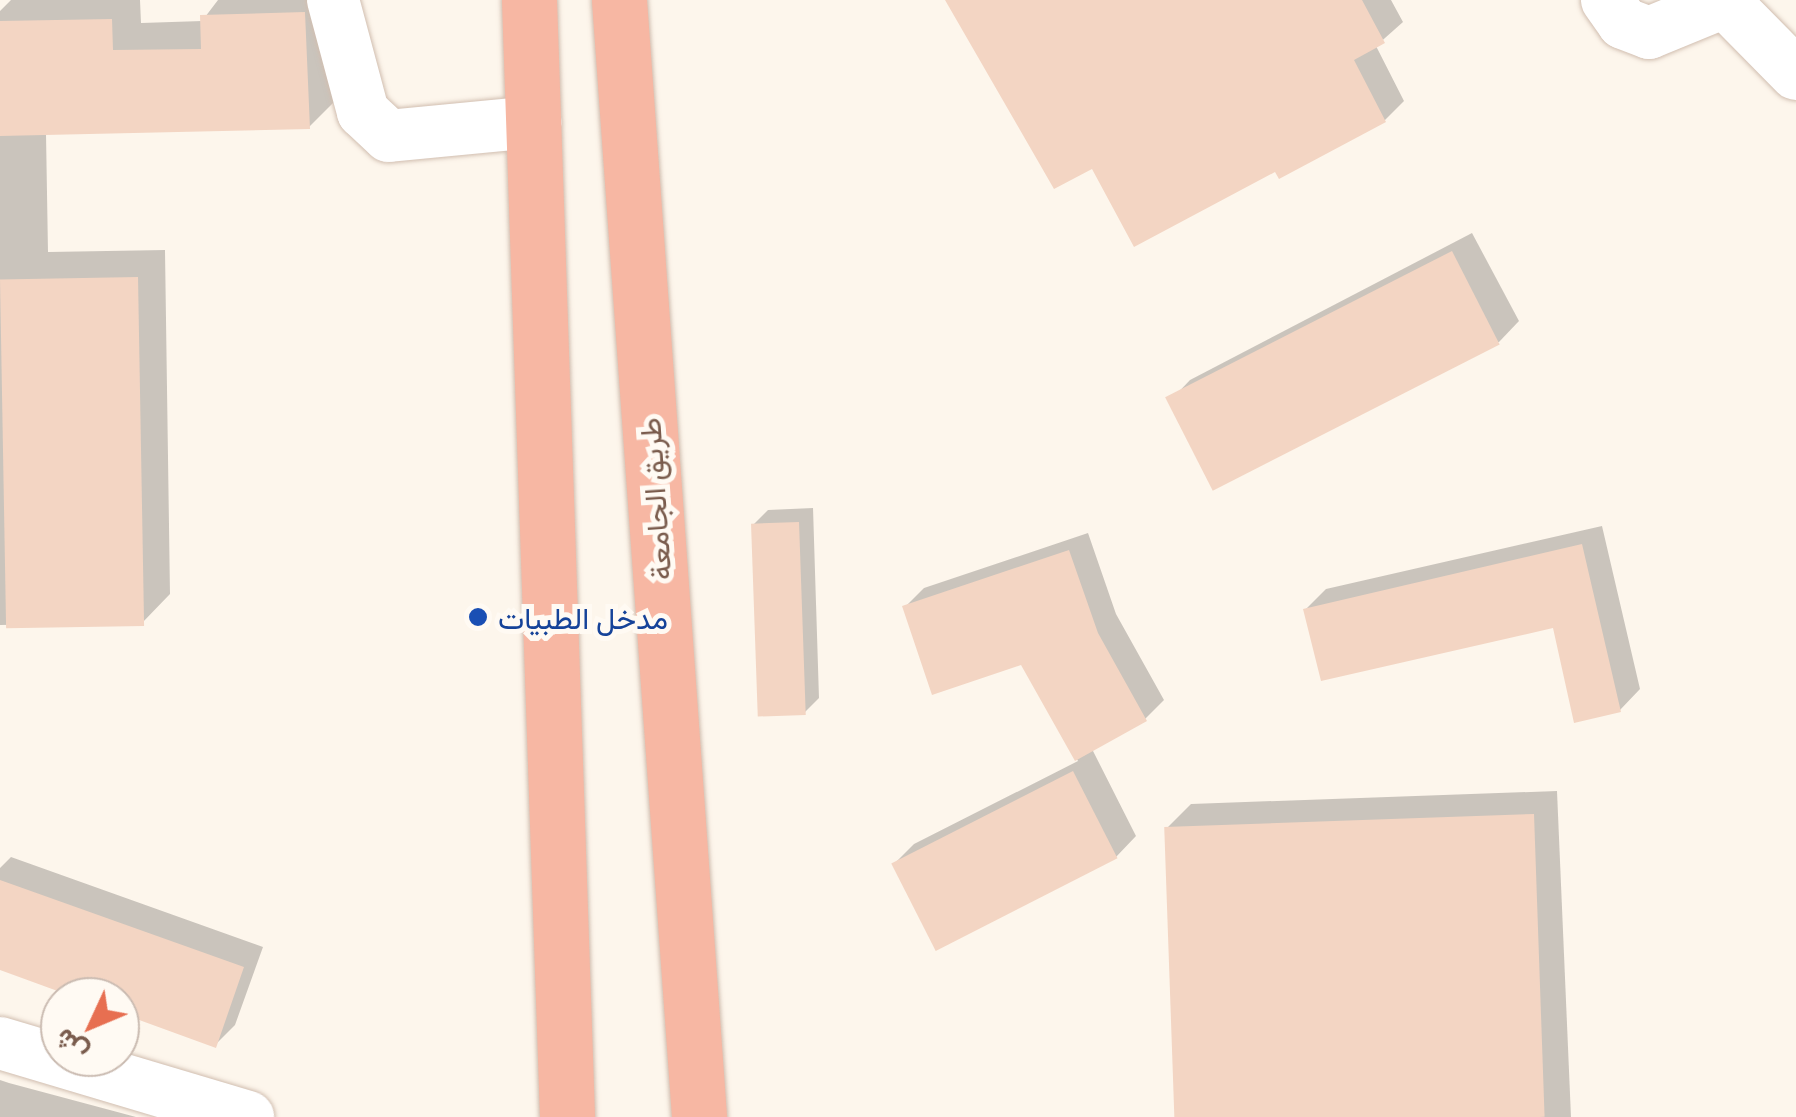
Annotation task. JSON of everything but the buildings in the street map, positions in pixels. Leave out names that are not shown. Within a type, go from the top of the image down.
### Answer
[{"type":"highway","points":[[529,0],[566,1117]]},
{"type":"highway","name":"طريق الجامعة","points":[[619,0],[699,1117]]},
{"type":"street","points":[[332,0],[363,112],[389,136],[535,122]]},
{"type":"street","points":[[1607,0],[1623,24],[1649,33],[1727,1],[1793,68]]},
{"type":"street","points":[[0,1043],[248,1117]]},
{"type":"place","name":"مدخل الطبيات","points":[[478,617]]}]
